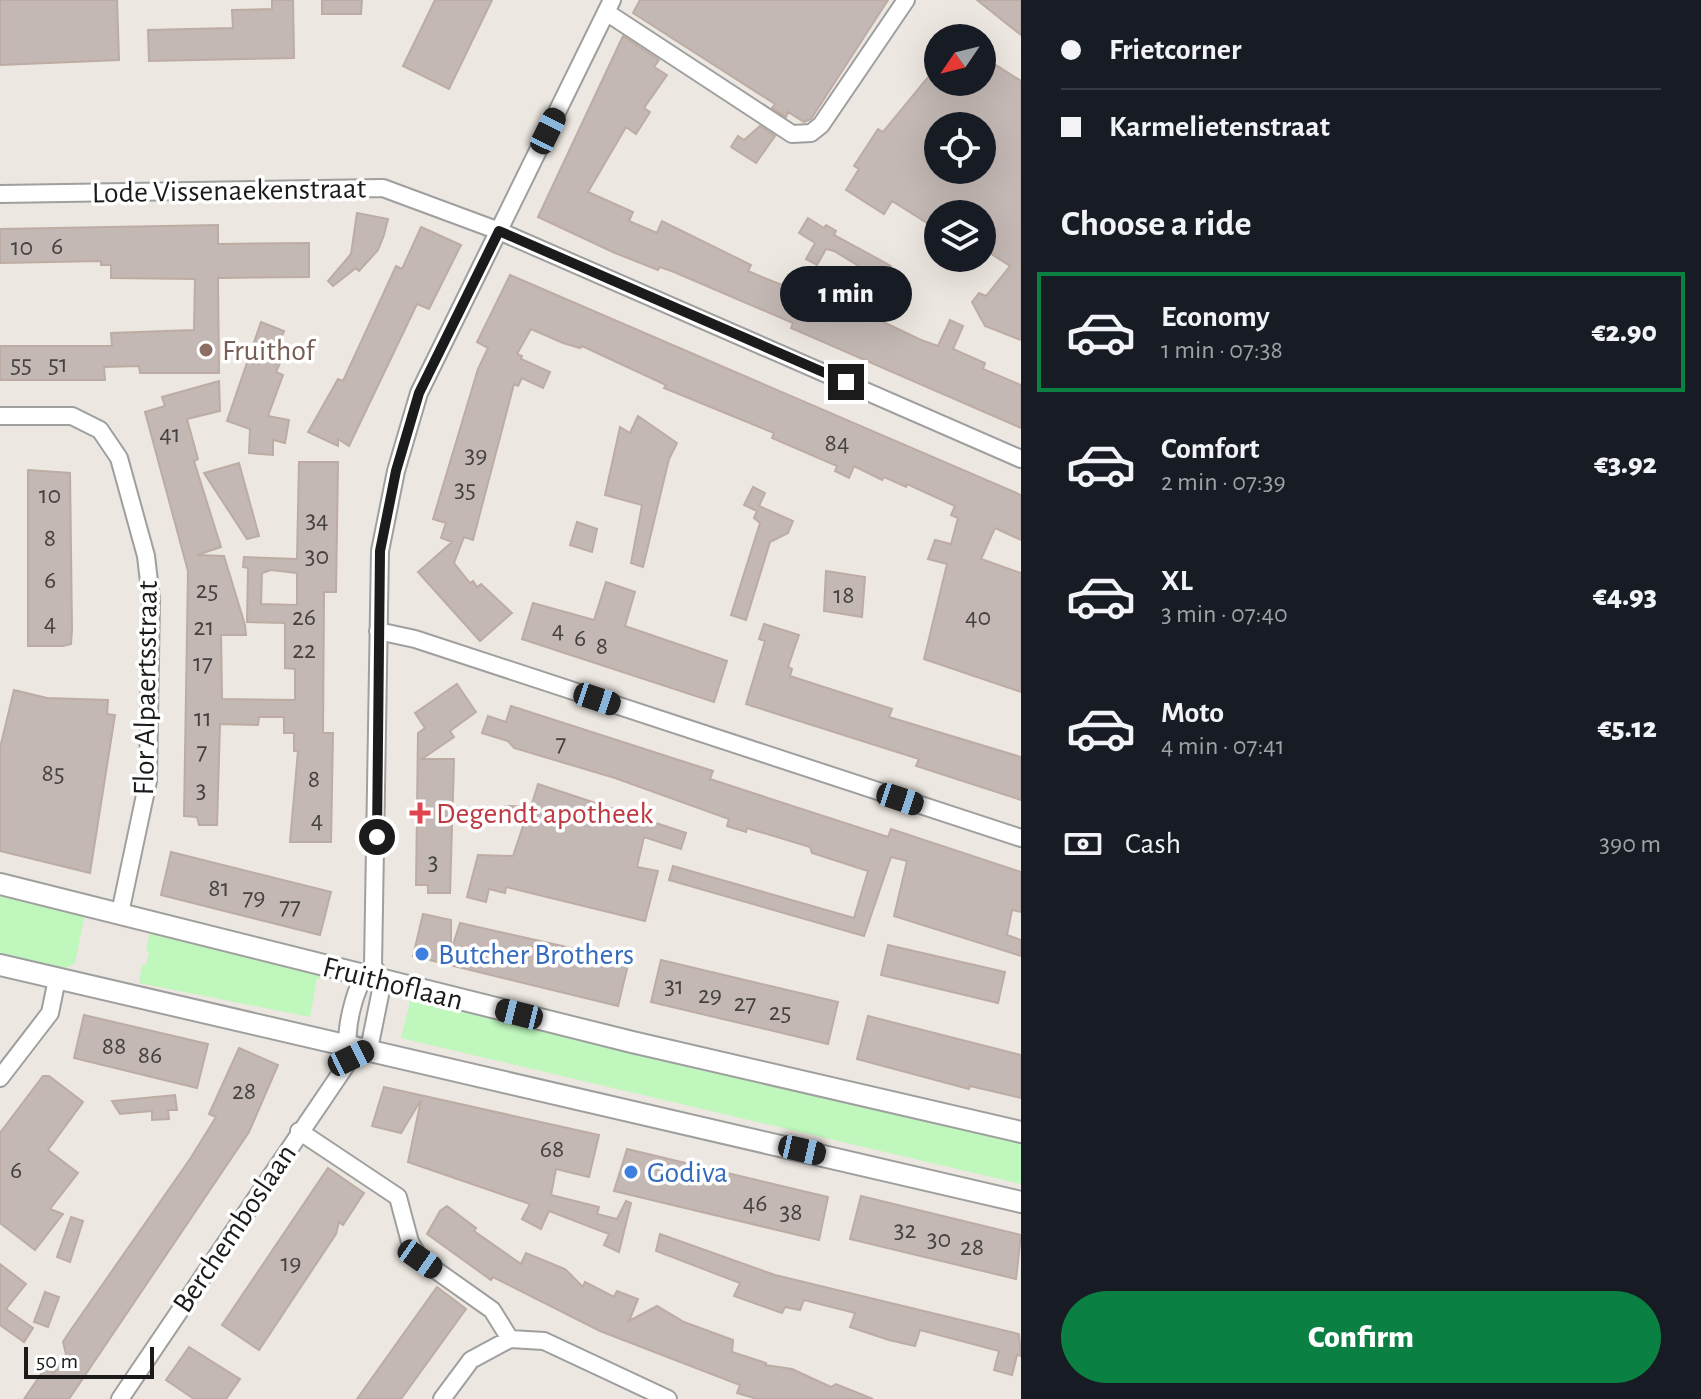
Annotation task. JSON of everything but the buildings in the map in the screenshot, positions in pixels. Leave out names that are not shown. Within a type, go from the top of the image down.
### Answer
[{"type":"street","points":[[355,1050],[373,974],[380,551],[399,458],[419,393],[609,6],[792,134],[805,134],[821,125],[906,0]]},
{"type":"street","name":"Lode Vissenaekenstraat","points":[[0,194],[383,188],[499,231],[1021,459]]},
{"type":"street","name":"Flor Alpaertsstraat","points":[[0,416],[72,416],[100,430],[119,458],[146,556],[151,599],[149,768],[120,913]]},
{"type":"street","points":[[378,631],[415,639],[1021,838]]},
{"type":"street","name":"Fruithoflaan","points":[[0,884],[1021,1132]]},
{"type":"street","points":[[0,965],[355,1050],[1021,1202]]},
{"type":"street","points":[[355,1050],[373,974]]},
{"type":"street","points":[[0,1078],[50,1013],[57,979]]},
{"type":"street","name":"Berchemboslaan","points":[[120,1399],[355,1050]]},
{"type":"street","points":[[299,1131],[398,1197],[410,1242],[420,1259],[492,1310],[510,1339]]},
{"type":"street","points":[[442,1399],[471,1360],[510,1339],[544,1341],[668,1399]]},
{"type":"green space","points":[[0,896],[32,904],[86,909],[75,963],[65,968],[54,966],[53,976],[0,957]]},
{"type":"green space","points":[[151,926],[241,955],[334,971],[330,979],[317,978],[310,1017],[139,983],[142,965],[146,965],[149,952],[146,951]]},
{"type":"green space","points":[[411,998],[1000,1138],[1021,1140],[1021,1184],[401,1038]]},
{"type":"place","name":"Fruithof","points":[[206,350]]},
{"type":"place","name":"Degendt apotheek","points":[[420,813]]},
{"type":"place","name":"Butcher Brothers","points":[[422,954]]},
{"type":"place","name":"Godiva","points":[[631,1172]]},
{"type":"route","points":[[377,837],[380,551],[396,471],[419,393],[499,231],[846,382]]}]
